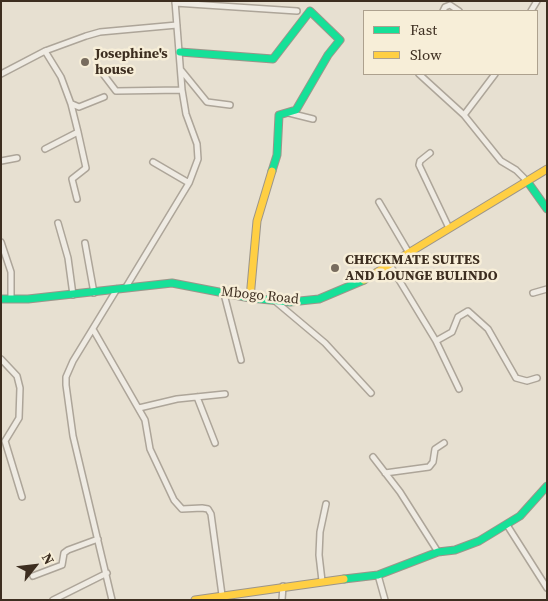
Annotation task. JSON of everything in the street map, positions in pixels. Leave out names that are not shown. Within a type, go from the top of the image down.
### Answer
[{"type":"street","points":[[126,287],[189,183],[198,152],[182,90],[175,2],[297,11]]},
{"type":"street","points":[[180,52],[273,59],[307,13],[312,13],[340,40],[328,55],[296,110],[279,114],[277,155],[257,221],[250,298]]},
{"type":"street","points":[[1,74],[45,51],[100,32],[178,25]]},
{"type":"street","points":[[45,51],[61,77],[71,104],[86,168],[72,179],[77,199]]},
{"type":"street","points":[[100,70],[116,92],[182,90]]},
{"type":"street","points":[[181,70],[207,102],[230,105]]},
{"type":"street","points":[[420,75],[464,115],[501,161],[516,170],[527,181],[547,209]]},
{"type":"street","points":[[464,115],[494,75]]},
{"type":"street","points":[[71,104],[79,106],[104,97]]},
{"type":"street","points":[[289,113],[312,119]]},
{"type":"street","points":[[45,149],[78,132]]},
{"type":"street","points":[[430,153],[420,160],[419,165],[449,228]]},
{"type":"street","points":[[1,161],[17,158]]},
{"type":"street","points":[[153,162],[189,183]]},
{"type":"street","name":"Mbogo Road","points":[[1,298],[73,295],[126,287],[172,283],[191,285],[224,294],[274,300],[302,301],[332,295],[369,278],[547,169]]},
{"type":"street","points":[[379,202],[409,253]]},
{"type":"street","points":[[58,223],[68,258],[73,295]]},
{"type":"street","points":[[1,242],[11,272],[12,299]]},
{"type":"street","points":[[85,244],[94,293]]},
{"type":"street","points":[[390,265],[436,341],[459,389]]},
{"type":"street","points":[[112,600],[74,436],[66,378],[73,361],[94,331],[117,289]]},
{"type":"street","points":[[533,293],[547,289]]},
{"type":"street","points":[[224,294],[241,360]]},
{"type":"street","points":[[274,300],[325,343],[371,393]]},
{"type":"street","points":[[436,341],[452,332],[455,329],[458,317],[468,311],[488,329],[516,378],[527,381],[537,378]]},
{"type":"street","points":[[94,331],[139,408],[147,427],[150,449],[174,500],[182,509],[208,509],[211,514],[226,596]]},
{"type":"street","points":[[1,359],[17,376],[20,388],[19,418],[6,441],[22,497]]},
{"type":"street","points":[[139,408],[165,401],[225,394]]},
{"type":"street","points":[[197,397],[215,443]]},
{"type":"street","points":[[384,473],[429,468],[433,462],[435,449],[444,443]]},
{"type":"street","points":[[372,457],[405,498],[438,552]]},
{"type":"street","points":[[195,600],[283,586],[378,575],[438,552],[455,550],[480,541],[520,516],[547,486]]},
{"type":"street","points":[[322,581],[319,555],[326,504]]},
{"type":"street","points":[[507,525],[547,588]]},
{"type":"street","points":[[33,576],[62,565],[64,553],[68,550],[98,539]]},
{"type":"street","points":[[53,600],[107,573]]},
{"type":"street","points":[[378,575],[385,600]]},
{"type":"street","points":[[282,600],[283,586]]},
{"type":"traffic: fast","points":[[180,52],[273,59],[310,11],[340,40],[328,55],[296,110],[279,115],[277,155],[272,171]]},
{"type":"traffic: fast","points":[[527,181],[547,209]]},
{"type":"traffic: fast","points":[[1,299],[28,299],[172,283],[250,298],[290,302],[319,299],[364,280]]},
{"type":"traffic: fast","points":[[344,579],[378,575],[438,552],[455,550],[479,541],[520,516],[547,486]]},
{"type":"traffic: slow","points":[[364,280],[547,169]]},
{"type":"traffic: slow","points":[[250,298],[257,221],[272,171]]},
{"type":"traffic: slow","points":[[195,600],[344,579]]},
{"type":"place","name":"Josephine's house","points":[[85,62]]},
{"type":"place","name":"CHECKMATE SUITES AND LOUNGE BULINDO","points":[[335,268]]}]
